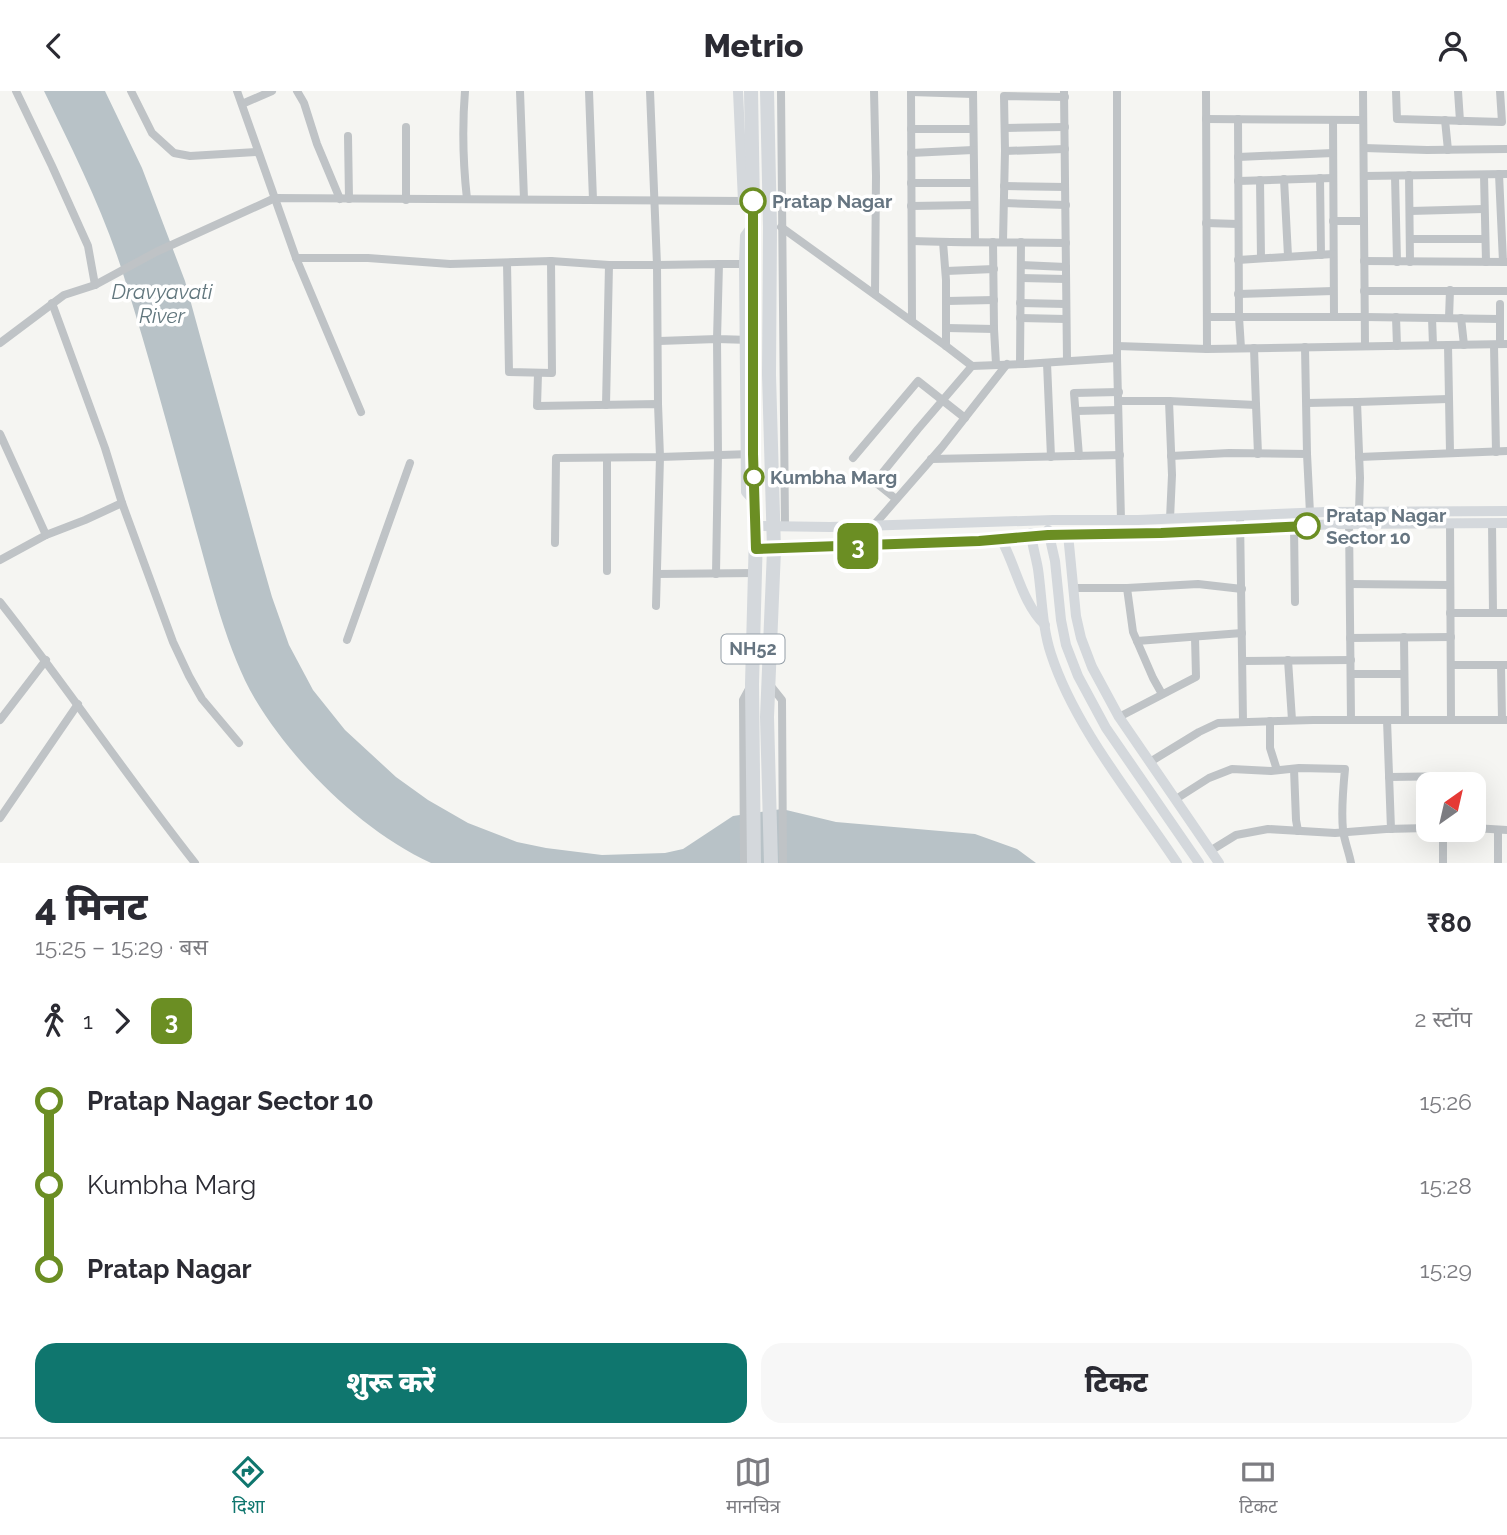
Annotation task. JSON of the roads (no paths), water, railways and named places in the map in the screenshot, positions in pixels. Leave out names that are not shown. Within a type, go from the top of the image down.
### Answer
[{"type":"highway","name":"NH52","points":[[751,91],[748,201],[753,225],[749,264],[749,454],[756,526],[752,684],[771,863]]},
{"type":"highway","name":"NH52","points":[[754,863],[760,747],[768,683],[774,550],[779,526],[769,375],[776,227],[767,91]]},
{"type":"main road","points":[[738,91],[748,201]]},
{"type":"main road","points":[[756,526],[1507,511]]},
{"type":"main road","points":[[1048,520],[1061,620],[1066,645],[1078,676],[1106,728],[1199,863]]},
{"type":"main road","points":[[1030,521],[1050,651],[1063,685],[1092,738],[1177,863]]},
{"type":"main road","points":[[756,549],[1349,524],[1507,523]]},
{"type":"main road","points":[[1068,534],[1081,638],[1092,667],[1119,717],[1219,863]]},
{"type":"main road","points":[[1001,539],[1037,618],[1045,625]]},
{"type":"street","points":[[16,91],[88,246],[95,285]]},
{"type":"street","points":[[131,91],[152,133],[174,153],[190,156],[258,152]]},
{"type":"street","points":[[237,91],[296,258],[361,412]]},
{"type":"street","points":[[242,104],[272,91]]},
{"type":"street","points":[[297,91],[304,103],[317,144],[345,199]]},
{"type":"street","points":[[465,91],[462,129],[467,199]]},
{"type":"street","points":[[520,91],[524,199]]},
{"type":"street","points":[[589,91],[593,200]]},
{"type":"street","points":[[650,91],[659,341],[660,457],[656,606]]},
{"type":"street","points":[[781,91],[776,227],[875,294],[972,366],[1117,358]]},
{"type":"street","points":[[874,91],[875,294]]},
{"type":"street","points":[[912,321],[911,91],[973,92],[975,242]]},
{"type":"street","points":[[1116,91],[1117,358],[1121,520]]},
{"type":"street","points":[[1206,91],[1207,349]]},
{"type":"street","points":[[1363,91],[1365,346]]},
{"type":"street","points":[[1396,91],[1398,119],[1502,122],[1500,91]]},
{"type":"street","points":[[1458,91],[1460,121]]},
{"type":"street","points":[[996,364],[994,269],[1004,203],[1004,94],[1065,94],[1067,361]]},
{"type":"street","points":[[1206,119],[1363,120]]},
{"type":"street","points":[[1238,119],[1238,294],[1241,348]]},
{"type":"street","points":[[1333,120],[1334,317]]},
{"type":"street","points":[[1445,120],[1448,150]]},
{"type":"street","points":[[406,127],[406,199]]},
{"type":"street","points":[[1005,128],[1065,127]]},
{"type":"street","points":[[911,129],[973,129]]},
{"type":"street","points":[[345,199],[348,136]]},
{"type":"street","points":[[1364,148],[1507,149]]},
{"type":"street","points":[[1005,151],[1065,149]]},
{"type":"street","points":[[911,153],[974,150]]},
{"type":"street","points":[[1238,157],[1333,152]]},
{"type":"street","points":[[1364,176],[1503,174],[1505,262],[1364,261]]},
{"type":"street","points":[[1409,175],[1410,262]]},
{"type":"street","points":[[1484,175],[1486,262]]},
{"type":"street","points":[[1395,176],[1397,262]]},
{"type":"street","points":[[1320,178],[1321,255]]},
{"type":"street","points":[[1238,181],[1333,178]]},
{"type":"street","points":[[1284,179],[1288,256]]},
{"type":"street","points":[[1261,180],[1261,258]]},
{"type":"street","points":[[911,183],[974,183]]},
{"type":"street","points":[[1004,186],[1065,187]]},
{"type":"street","points":[[0,342],[64,295],[95,285],[180,241],[275,198],[748,201]]},
{"type":"street","points":[[1004,203],[1066,205]]},
{"type":"street","points":[[912,206],[974,205]]},
{"type":"street","points":[[1410,211],[1484,209]]},
{"type":"street","points":[[1333,221],[1364,221]]},
{"type":"street","points":[[1206,223],[1238,224]]},
{"type":"street","points":[[1410,239],[1485,239]]},
{"type":"street","points":[[912,241],[1066,243]]},
{"type":"street","points":[[943,242],[947,301],[946,346]]},
{"type":"street","points":[[1020,365],[1021,242]]},
{"type":"street","points":[[1238,260],[1334,254]]},
{"type":"street","points":[[296,258],[368,258],[450,264],[551,261],[609,265],[749,264]]},
{"type":"street","points":[[507,263],[509,372],[538,374],[552,373],[551,261]]},
{"type":"street","points":[[716,574],[719,264]]},
{"type":"street","points":[[606,405],[609,265]]},
{"type":"street","points":[[1021,265],[1066,267]]},
{"type":"street","points":[[946,271],[994,269]]},
{"type":"street","points":[[1021,278],[1066,279]]},
{"type":"street","points":[[1449,318],[1450,290]]},
{"type":"street","points":[[1238,294],[1334,291]]},
{"type":"street","points":[[1364,291],[1507,291]]},
{"type":"street","points":[[947,301],[994,300]]},
{"type":"street","points":[[52,303],[173,642],[202,699],[239,743]]},
{"type":"street","points":[[1020,303],[1066,304]]},
{"type":"street","points":[[1496,451],[1500,304]]},
{"type":"street","points":[[1207,317],[1500,319]]},
{"type":"street","points":[[1396,317],[1397,346]]},
{"type":"street","points":[[1020,318],[1066,320]]},
{"type":"street","points":[[1432,318],[1433,345]]},
{"type":"street","points":[[1461,318],[1464,345]]},
{"type":"street","points":[[947,328],[994,329]]},
{"type":"street","points":[[659,341],[749,340]]},
{"type":"street","points":[[1117,346],[1207,349],[1500,344]]},
{"type":"street","points":[[1448,345],[1450,452]]},
{"type":"street","points":[[1305,347],[1310,513]]},
{"type":"street","points":[[1254,348],[1258,454]]},
{"type":"street","points":[[1047,363],[1051,457]]},
{"type":"street","points":[[874,525],[1007,364]]},
{"type":"street","points":[[896,499],[874,482],[972,366]]},
{"type":"street","points":[[538,374],[537,406],[659,404]]},
{"type":"street","points":[[853,458],[918,381],[965,418]]},
{"type":"street","points":[[1079,456],[1074,393],[1119,401],[1256,405]]},
{"type":"street","points":[[1307,403],[1448,399]]},
{"type":"street","points":[[1076,411],[1119,401]]},
{"type":"street","points":[[1169,401],[1170,519]]},
{"type":"street","points":[[1351,720],[1349,524],[1354,512],[1359,457],[1357,402]]},
{"type":"street","points":[[0,434],[46,535]]},
{"type":"street","points":[[1359,457],[1507,451]]},
{"type":"street","points":[[555,543],[556,458],[749,454]]},
{"type":"street","points":[[1171,456],[1307,454]]},
{"type":"street","points":[[931,459],[1120,455]]},
{"type":"street","points":[[607,458],[607,571]]},
{"type":"street","points":[[347,640],[410,463]]},
{"type":"street","points":[[0,560],[46,535],[122,503]]},
{"type":"street","points":[[1240,517],[1243,722]]},
{"type":"street","points":[[1450,523],[1451,720]]},
{"type":"street","points":[[1492,523],[1493,613]]},
{"type":"street","points":[[1294,526],[1295,602]]},
{"type":"street","points":[[657,574],[755,573]]},
{"type":"street","points":[[1073,588],[1198,584],[1242,589]]},
{"type":"street","points":[[1350,585],[1450,585]]},
{"type":"street","points":[[1127,588],[1133,632],[1162,694]]},
{"type":"street","points":[[0,602],[46,660],[195,863]]},
{"type":"street","points":[[1450,613],[1507,613]]},
{"type":"street","points":[[1137,641],[1242,633]]},
{"type":"street","points":[[1119,717],[1196,677],[1195,636]]},
{"type":"street","points":[[1404,637],[1405,720]]},
{"type":"street","points":[[1350,638],[1451,637]]},
{"type":"street","points":[[0,720],[46,660]]},
{"type":"street","points":[[1288,660],[1292,720]]},
{"type":"street","points":[[1242,661],[1350,660]]},
{"type":"street","points":[[1150,762],[1218,723],[1292,720],[1504,720],[1504,665],[1451,665]]},
{"type":"street","points":[[1351,674],[1404,674]]},
{"type":"street","points":[[768,683],[782,700],[783,863]]},
{"type":"street","points":[[744,863],[743,700],[752,684]]},
{"type":"street","points":[[0,818],[78,704]]},
{"type":"street","points":[[1387,720],[1391,829]]},
{"type":"street","points":[[1270,721],[1270,748],[1277,770]]},
{"type":"street","points":[[1175,799],[1209,778],[1232,769],[1345,769],[1342,797],[1343,832],[1351,863]]},
{"type":"street","points":[[1294,769],[1298,831]]},
{"type":"street","points":[[1389,777],[1416,777]]},
{"type":"street","points":[[1210,851],[1236,835],[1268,829],[1343,832],[1416,828]]},
{"type":"street","points":[[1498,863],[1503,830]]},
{"type":"street","points":[[1443,842],[1444,863]]},
{"type":"water","name":"Dravyavati River","points":[[44,91],[105,91],[142,168],[185,281],[272,597],[289,645],[313,690],[345,730],[396,777],[428,800],[468,823],[517,842],[546,848],[602,855],[665,853],[683,849],[733,816],[782,809],[836,822],[975,834],[1017,849],[1036,863],[431,863],[380,833],[355,814],[289,748],[255,699],[236,660],[214,594],[153,373],[117,255],[88,184]]},
{"type":"place","name":"Pratap Nagar","points":[[753,201]]},
{"type":"place","name":"Kumbha Marg","points":[[754,477]]},
{"type":"place","name":"Pratap Nagar Sector 10","points":[[1307,526]]}]
